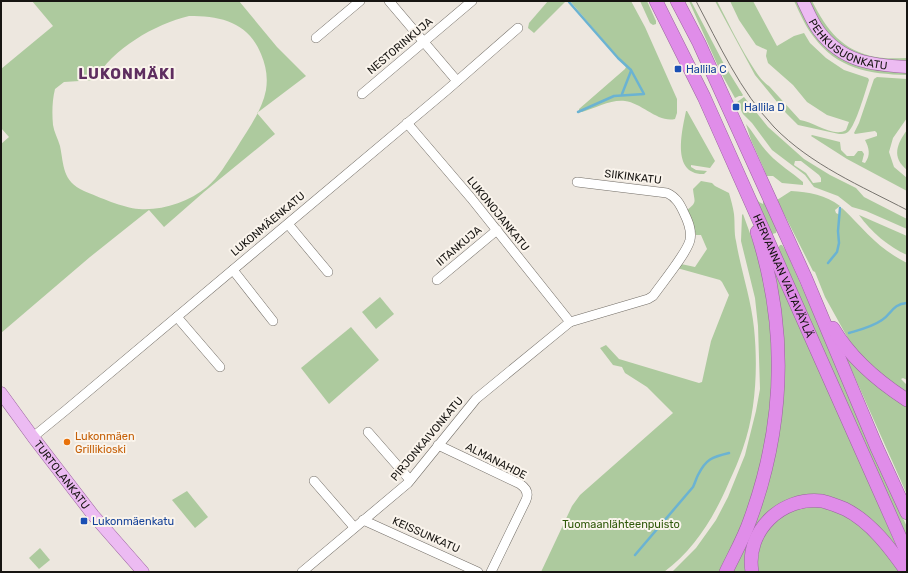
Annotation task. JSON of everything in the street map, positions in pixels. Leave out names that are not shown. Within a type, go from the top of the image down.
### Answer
[{"type":"highway","name":"HERVANNAN VALTAVÄYLÄ","points":[[656,1],[704,97],[907,553]]},
{"type":"highway","name":"HERVANNAN VALTAVÄYLÄ","points":[[677,1],[699,43],[806,279],[877,448],[907,513]]},
{"type":"highway","points":[[726,572],[750,522],[768,462],[774,429],[779,368],[775,307],[769,276],[762,248],[737,171]]},
{"type":"highway","points":[[806,279],[835,331],[845,345],[868,370],[907,400]]},
{"type":"highway","points":[[752,572],[752,554],[754,543],[764,524],[781,509],[811,501],[832,504],[847,510],[858,517],[881,538],[907,572]]},
{"type":"main road","name":"PEHKUSUONKATU","points":[[803,1],[818,30],[839,51],[850,57],[875,65],[907,67]]},
{"type":"main road","name":"TURTOLANKATU","points":[[1,393],[93,515],[143,572]]},
{"type":"street","points":[[316,38],[360,1]]},
{"type":"street","points":[[389,1],[457,81]]},
{"type":"street","name":"NESTORINKUJA","points":[[362,94],[472,1]]},
{"type":"street","name":"LUKONMÄENKATU","points":[[33,437],[288,224],[518,28]]},
{"type":"street","name":"LUKONOJANKATU","points":[[406,123],[497,230],[570,322]]},
{"type":"street","name":"SIIKINKATU","points":[[570,322],[648,299],[653,296],[685,251],[690,241],[689,225],[677,200],[672,195],[667,193],[577,182]]},
{"type":"street","points":[[288,224],[328,272]]},
{"type":"street","name":"IITANKUJA","points":[[437,280],[497,230]]},
{"type":"street","points":[[233,270],[273,321]]},
{"type":"street","points":[[177,317],[220,366]]},
{"type":"street","name":"PIRJONKAIVONKATU","points":[[302,572],[410,480],[476,399],[570,322]]},
{"type":"street","points":[[368,432],[410,480]]},
{"type":"street","name":"ALMANAHDE","points":[[438,445],[520,484],[526,491],[526,500],[491,572]]},
{"type":"street","points":[[314,481],[354,527]]},
{"type":"street","name":"KEISSUNKATU","points":[[363,520],[478,572]]},
{"type":"green space","points":[[32,1],[239,1],[277,47],[306,76],[258,112],[266,90],[267,76],[263,58],[255,43],[241,28],[232,23],[212,17],[189,16],[162,25],[136,39],[112,58],[95,80],[64,82],[55,89],[52,107],[53,125],[60,146],[65,172],[68,177],[77,187],[84,191],[126,207],[156,209],[183,201],[200,192],[215,179],[223,169],[257,114],[275,134],[164,227],[149,210],[90,257],[1,333],[1,144],[9,137],[1,128],[1,69],[53,26]]},
{"type":"green space","points":[[548,1],[566,1],[534,33],[528,28],[529,23]]},
{"type":"green space","points":[[570,1],[631,1],[645,27],[677,99],[677,113],[675,119],[656,116],[638,105],[625,101],[615,101],[582,112],[579,111],[579,109],[626,67]]},
{"type":"green space","points":[[640,1],[647,1],[656,24],[653,25],[650,23]]},
{"type":"green space","points":[[689,1],[691,1],[725,66],[743,95],[742,96],[735,98],[721,73]]},
{"type":"green space","points":[[715,1],[717,1],[756,72],[800,120],[836,132],[846,130],[849,122],[827,115],[807,102],[793,85],[768,63],[766,56],[767,50],[756,45],[739,20],[730,1],[753,1],[777,46],[794,36],[804,33],[810,43],[826,58],[844,70],[868,78],[869,80],[860,108],[854,123],[848,132],[839,134],[798,125],[786,113],[755,75]]},
{"type":"green space","points":[[794,1],[798,1],[822,41],[907,71],[907,75],[880,73],[855,68],[832,56],[822,47],[810,32]]},
{"type":"green space","points":[[808,1],[812,1],[830,30],[837,38],[854,50],[876,57],[907,58],[907,62],[882,61],[848,51],[825,32]]},
{"type":"green space","points":[[877,77],[907,79],[907,118],[893,138],[889,152],[894,167],[907,178],[907,191],[847,159],[811,136],[840,142],[841,150],[847,156],[854,156],[858,151],[862,151],[864,154],[862,162],[865,163],[869,152],[865,140],[877,136],[877,133],[875,131],[854,133],[859,123],[874,79]]},
{"type":"green space","points":[[744,97],[768,127],[804,159],[830,175],[856,188],[864,197],[907,219],[907,229],[866,211],[852,207],[838,196],[814,187],[805,175],[772,150],[752,123],[743,114],[737,102]],"holes":[[[795,161],[801,161],[819,175],[821,182],[813,183],[806,173],[794,165]]]},
{"type":"green space","points":[[686,111],[715,161],[710,168],[691,165],[691,167],[696,170],[707,171],[704,174],[694,172],[687,167],[683,160],[681,140]]},
{"type":"green space","points":[[746,124],[769,154],[803,182],[803,185],[782,183],[773,176],[767,176],[751,140]]},
{"type":"green space","points":[[907,130],[907,170],[899,160],[897,150],[898,145]]},
{"type":"green space","name":"Tuomaanlähteenpuisto","points":[[701,181],[712,183],[729,193],[733,206],[735,238],[753,317],[756,358],[755,389],[751,419],[738,461],[717,508],[702,532],[685,553],[664,572],[541,572],[572,506],[580,495],[673,413],[647,387],[625,373],[622,367],[613,365],[600,348],[606,345],[619,359],[699,383],[702,382],[711,341],[729,295],[720,280],[677,268],[681,264],[695,267],[707,249],[701,235],[696,235],[687,210],[694,203],[693,189]]},
{"type":"green space","points":[[791,191],[817,195],[835,202],[840,206],[835,210],[836,213],[840,215],[840,209],[842,208],[879,245],[907,263],[907,380],[903,378],[901,379],[907,385],[907,394],[864,359],[850,342],[825,297],[815,272],[813,271],[777,200]]},
{"type":"green space","points":[[756,198],[763,204],[763,198],[777,230],[776,233],[772,234]]},
{"type":"green space","points":[[743,214],[756,250],[763,278],[770,314],[772,338],[772,397],[762,465],[738,537],[720,572],[672,572],[696,548],[716,520],[728,497],[745,455],[756,411],[760,389],[758,326],[755,298],[741,241]]},
{"type":"green space","points":[[859,215],[907,236],[907,255],[894,248],[881,238]]},
{"type":"green space","points":[[782,245],[786,251],[907,527],[907,541],[778,248]]},
{"type":"green space","points":[[765,246],[900,554],[837,500],[770,512],[747,572],[730,572],[779,418]]},
{"type":"green space","points":[[380,297],[394,314],[376,329],[362,312]]},
{"type":"green space","points":[[351,327],[379,360],[329,404],[301,368]]},
{"type":"green space","points":[[840,344],[907,403],[907,495],[901,481]]},
{"type":"green space","points":[[187,491],[208,517],[195,528],[172,500]]},
{"type":"green space","points":[[813,505],[839,510],[864,527],[902,572],[756,572],[755,568],[763,534],[789,510]]},
{"type":"green space","points":[[40,548],[50,560],[39,569],[29,558]]},
{"type":"waterway","points":[[569,2],[618,58],[631,70],[644,94],[614,96],[578,112]]},
{"type":"waterway","points":[[622,94],[631,71]]},
{"type":"waterway","points":[[828,263],[837,252],[839,243],[838,231],[840,208]]},
{"type":"waterway","points":[[849,333],[874,325],[885,318],[895,307],[907,303]]},
{"type":"waterway","points":[[635,555],[693,487],[697,476],[704,465],[718,456],[729,453]]},
{"type":"tram line","points":[[696,1],[740,83],[774,127],[804,153],[820,164],[907,210]]},
{"type":"place","name":"Hallila C","points":[[678,69]]},
{"type":"place","name":"Hallila D","points":[[736,107]]},
{"type":"place","name":"Lukonmäen Grillikioski","points":[[67,442]]},
{"type":"place","name":"Lukonmäenkatu","points":[[84,521]]},
{"type":"district","name":"LUKONMÄKI","points":[[127,74]]}]
